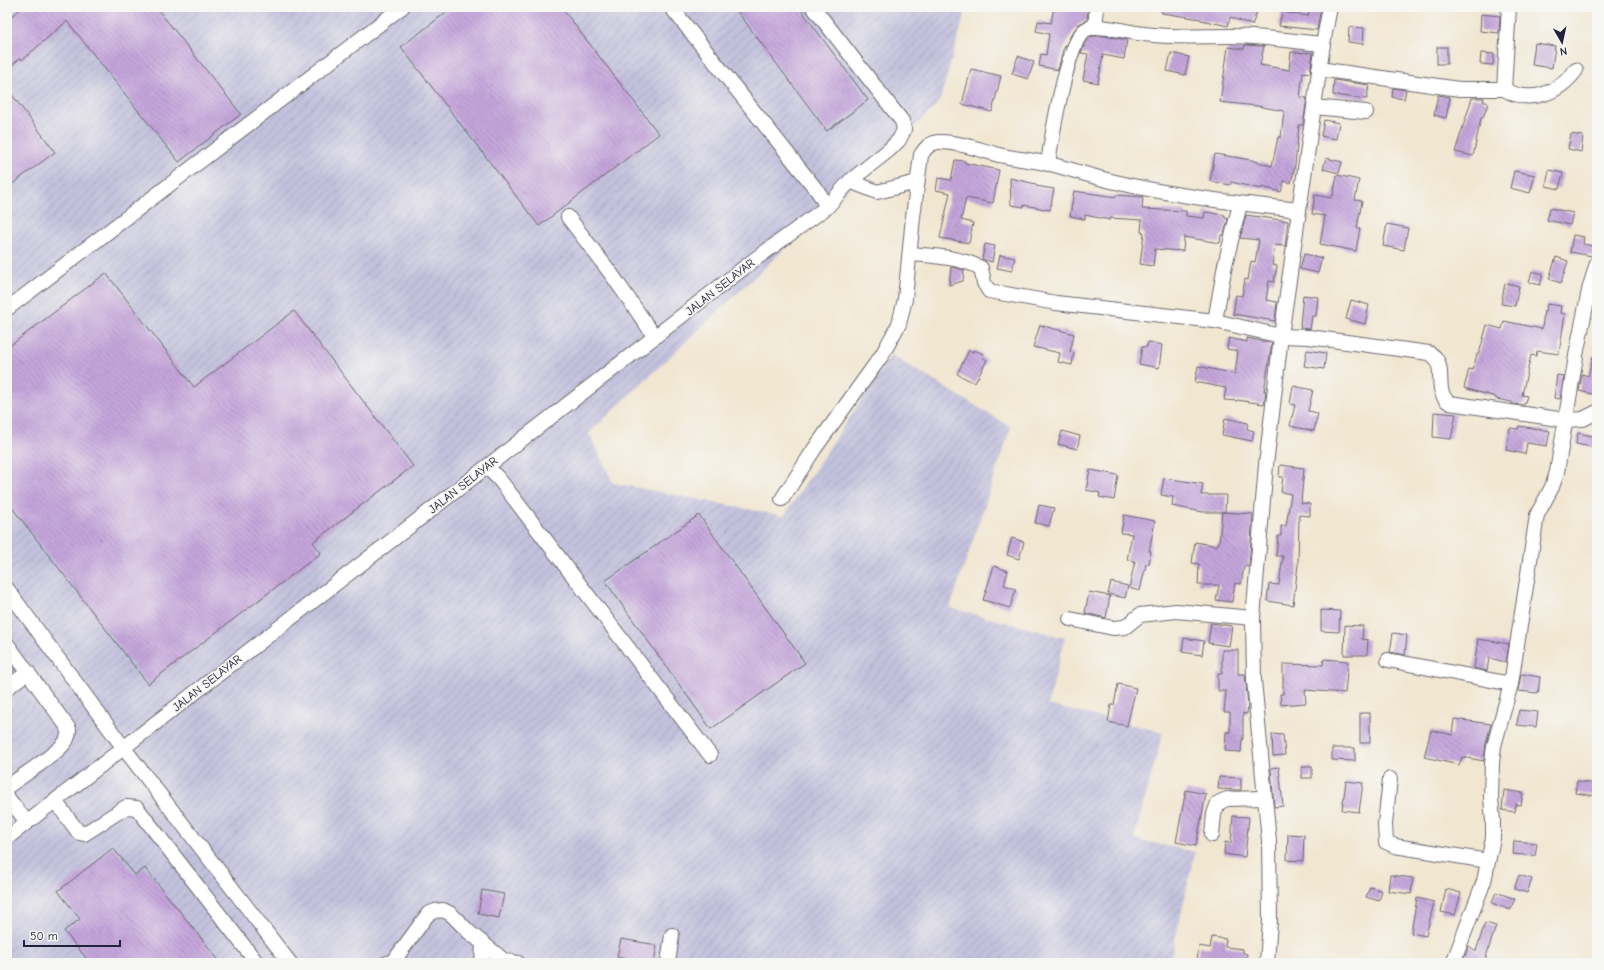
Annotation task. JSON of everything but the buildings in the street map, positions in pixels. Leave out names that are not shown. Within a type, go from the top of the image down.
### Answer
[{"type":"street","points":[[7,309],[402,7]]},
{"type":"street","points":[[671,7],[819,193],[827,207]]},
{"type":"street","name":"JALAN SELAYAR","points":[[7,838],[754,260],[827,207],[850,182],[899,140],[904,129],[902,121],[813,7]]},
{"type":"street","points":[[1095,28],[1097,7]]},
{"type":"street","points":[[1267,963],[1270,903],[1268,841],[1254,680],[1253,618],[1266,465],[1281,336],[1319,68],[1330,7]]},
{"type":"street","points":[[1504,89],[1508,7]]},
{"type":"street","points":[[1048,164],[1059,99],[1076,43],[1080,34],[1085,30],[1095,28],[1170,37],[1250,37],[1323,44]]},
{"type":"street","points":[[1319,68],[1460,89],[1504,89],[1518,96],[1540,95],[1559,88],[1576,70]]},
{"type":"street","points":[[1314,107],[1366,112]]},
{"type":"street","points":[[782,499],[815,448],[878,361],[899,324],[906,299],[912,217],[921,154],[930,144],[938,142],[963,145],[1018,159],[1048,164],[1110,181],[1165,192],[1240,204],[1299,210]]},
{"type":"street","points":[[850,182],[877,192],[917,182]]},
{"type":"street","points":[[1215,322],[1225,265],[1240,204]]},
{"type":"street","points":[[568,217],[612,275],[655,337]]},
{"type":"street","points":[[910,254],[958,259],[971,263],[981,268],[984,282],[989,291],[1056,303],[1215,322],[1281,336],[1309,337],[1429,352],[1440,362],[1442,394],[1450,403],[1565,420],[1583,419],[1597,412]]},
{"type":"street","points":[[1454,963],[1484,881],[1493,838],[1491,798],[1494,746],[1511,684],[1532,556],[1534,529],[1537,515],[1552,486],[1557,472],[1578,343],[1590,286],[1597,263]]},
{"type":"street","points":[[487,467],[499,479],[710,755]]},
{"type":"street","points":[[7,589],[123,747],[290,963]]},
{"type":"street","points":[[1070,619],[1113,628],[1125,627],[1140,614],[1176,611],[1253,618]]},
{"type":"street","points":[[7,644],[69,729],[69,735],[66,742],[7,787]]},
{"type":"street","points":[[1388,660],[1511,684]]},
{"type":"street","points":[[7,688],[28,672]]},
{"type":"street","points":[[1390,779],[1385,824],[1386,842],[1395,846],[1488,861]]},
{"type":"street","points":[[7,797],[27,822]]},
{"type":"street","points":[[1212,834],[1214,814],[1218,803],[1227,799],[1264,798]]},
{"type":"street","points":[[55,801],[79,833],[84,834],[126,807],[137,808],[257,963]]},
{"type":"street","points":[[387,963],[392,962],[396,958],[424,918],[435,910],[443,910],[451,914],[469,932],[506,961],[518,963]]},
{"type":"street","points":[[668,963],[672,935]]},
{"type":"street","points":[[482,963],[483,943]]},
{"type":"shaded area","points":[[7,7],[967,7],[939,103],[589,433],[613,483],[784,516],[891,355],[1011,427],[950,608],[1065,638],[1048,705],[1163,732],[1134,839],[1195,852],[1170,963],[7,963]]}]
